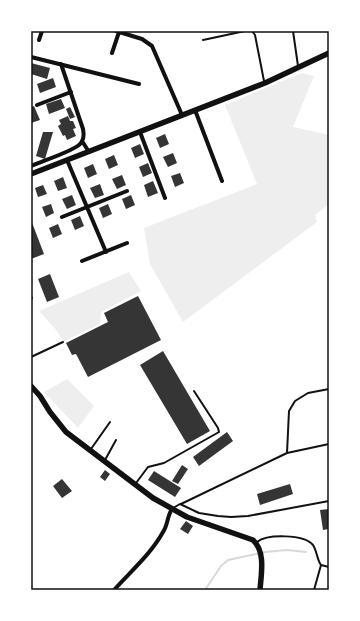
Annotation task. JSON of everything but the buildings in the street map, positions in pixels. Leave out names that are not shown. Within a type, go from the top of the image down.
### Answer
[{"type":"street","points":[[39,40],[42,31]]},
{"type":"street","points":[[112,53],[118,31],[146,41],[152,46],[182,115]]},
{"type":"street","points":[[31,174],[265,83],[329,53]]},
{"type":"street","points":[[31,57],[139,84]]},
{"type":"street","points":[[31,166],[76,147],[82,141],[84,133],[61,64]]},
{"type":"street","points":[[37,105],[71,92]]},
{"type":"street","points":[[195,110],[222,181]]},
{"type":"street","points":[[140,132],[165,198]]},
{"type":"street","points":[[82,141],[89,152]]},
{"type":"street","points":[[67,160],[106,252]]},
{"type":"street","points":[[62,217],[127,191]]},
{"type":"street","points":[[82,262],[127,243]]},
{"type":"street","points":[[31,386],[66,432],[153,498],[187,517],[253,540],[260,553],[262,566],[260,590]]},
{"type":"street","points":[[114,590],[152,548],[163,533],[168,514],[172,509]]},
{"type":"lane","points":[[203,40],[245,31]]},
{"type":"lane","points":[[252,31],[255,35],[265,83]]},
{"type":"lane","points":[[293,31],[298,67]]},
{"type":"lane","points":[[31,357],[63,342]]},
{"type":"lane","points":[[287,453],[289,411],[294,401],[308,393],[329,389]]},
{"type":"lane","points":[[135,484],[148,467],[164,463],[219,432],[218,428],[194,391]]},
{"type":"lane","points":[[90,450],[110,422]]},
{"type":"lane","points":[[104,461],[116,440]]},
{"type":"lane","points":[[172,509],[287,453],[329,444]]},
{"type":"lane","points":[[179,505],[199,513],[231,517],[248,516],[329,501]]},
{"type":"lane","points":[[256,544],[261,539],[270,537],[293,538],[305,540],[312,544],[321,565],[314,590]]},
{"type":"lane","points":[[321,565],[329,567]]},
{"type":"shaded area","points":[[302,73],[314,76],[293,127],[329,135],[329,204],[315,215],[317,222],[183,322],[150,264],[144,228],[257,184],[225,105]]},
{"type":"shaded area","points":[[129,272],[141,291],[101,312],[100,324],[63,342],[57,331],[39,311]]},
{"type":"shaded area","points":[[67,379],[94,406],[78,428],[44,392]]},
{"type":"waterway","points":[[205,590],[221,566],[228,560],[265,552],[287,550],[306,552]]}]
